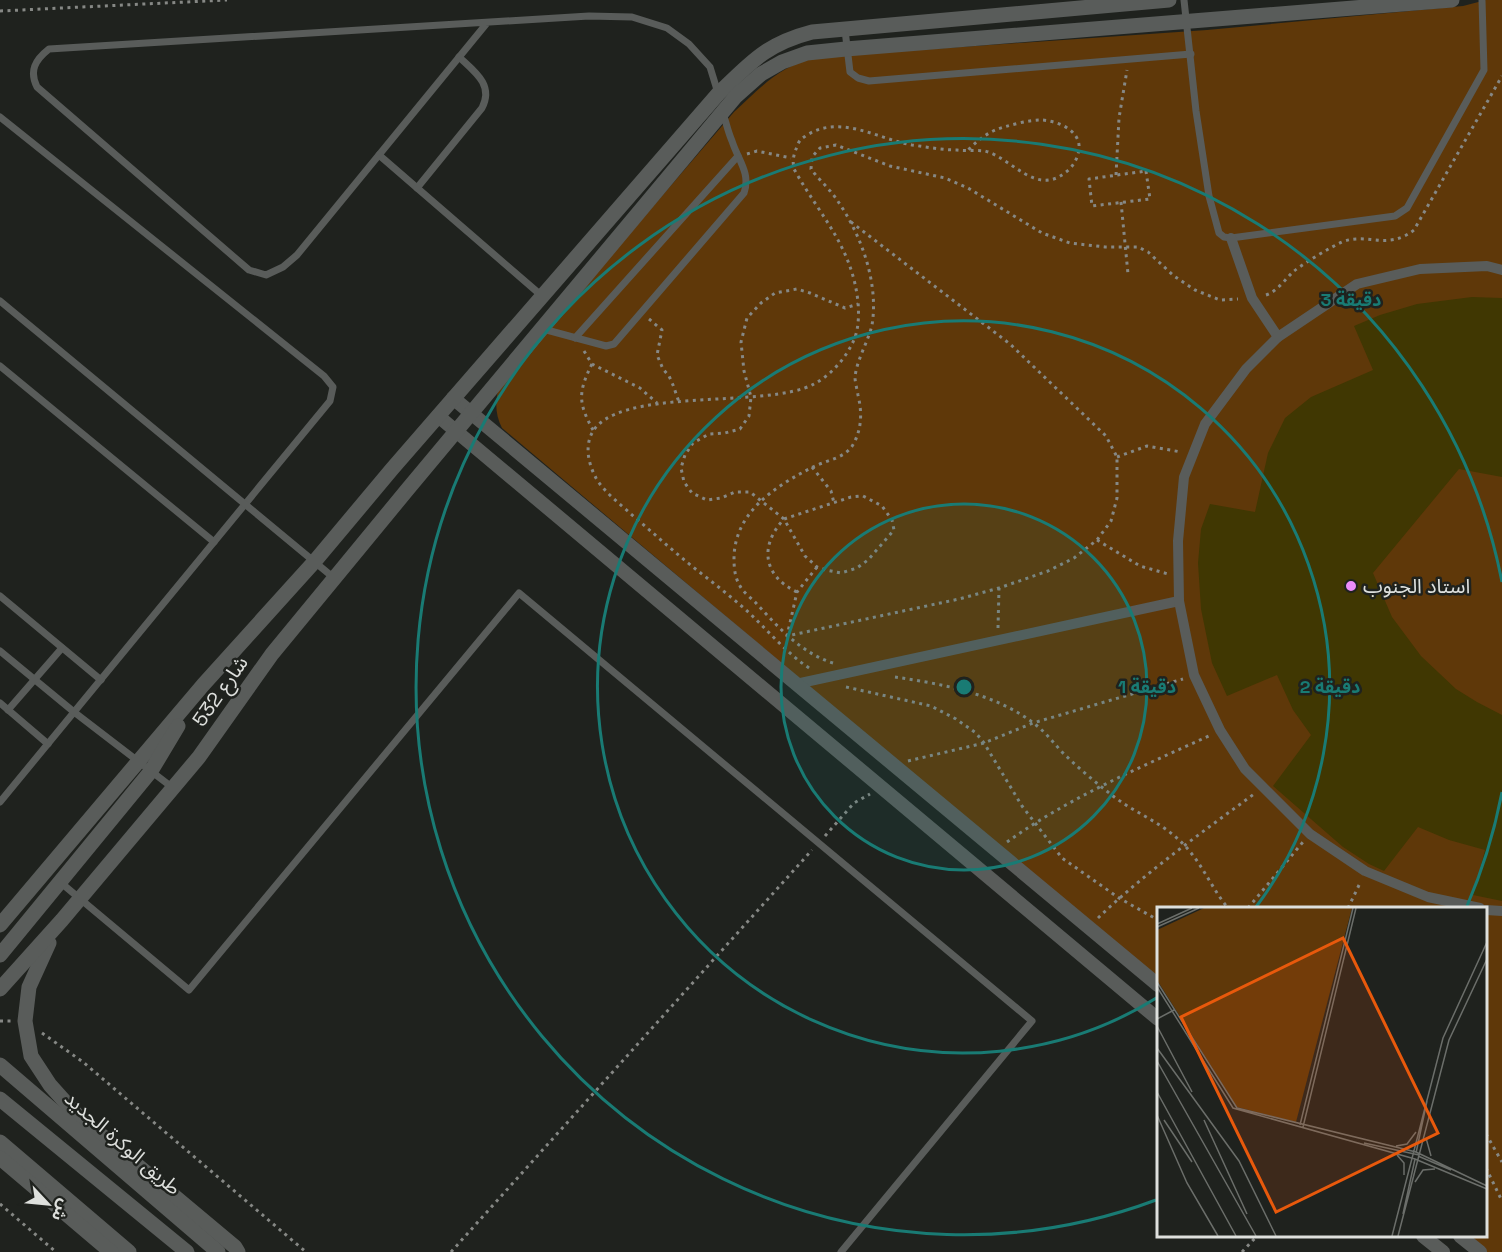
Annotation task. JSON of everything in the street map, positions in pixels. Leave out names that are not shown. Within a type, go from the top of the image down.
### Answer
[{"type":"street","name":"شارع 532","points":[[0,924],[135,760],[315,561],[453,398],[718,94],[758,56],[776,44],[812,32],[1169,0]]},
{"type":"street","name":"شارع 532","points":[[0,989],[62,920],[199,757],[272,654],[457,430],[736,96],[762,74],[782,62],[807,53],[1452,0]]},
{"type":"street","points":[[1231,238],[1252,298],[1278,337]]},
{"type":"street","points":[[1471,907],[1428,897],[1365,872],[1310,834],[1245,769],[1220,730],[1194,675],[1179,602],[1178,541],[1184,477],[1205,424],[1246,369],[1278,337],[1357,284],[1420,268],[1487,267],[1502,270]]},
{"type":"street","points":[[453,398],[1157,984]]},
{"type":"street","points":[[438,416],[1157,1017]]},
{"type":"street","points":[[796,684],[1179,602]]},
{"type":"street","points":[[0,910],[135,760],[211,660],[244,639]]},
{"type":"street","points":[[0,955],[151,771],[203,685]]},
{"type":"street","points":[[1487,910],[1502,911]]},
{"type":"street","points":[[62,920],[42,956],[29,987],[25,1021],[31,1056],[50,1085],[69,1107],[235,1247],[238,1252]]},
{"type":"street","name":"طريق الوكرة الجديد","points":[[0,1065],[218,1252]]},
{"type":"street","points":[[0,1099],[187,1252]]},
{"type":"street","points":[[0,1142],[129,1252]]},
{"type":"street","points":[[0,1158],[111,1252]]},
{"type":"street","points":[[1424,1237],[1443,1252]]},
{"type":"street","points":[[1461,1237],[1480,1252]]},
{"type":"lane","points":[[1184,0],[1196,111],[1209,196],[1219,233],[1231,238],[1395,216],[1407,208],[1484,70],[1482,0]]},
{"type":"lane","points":[[487,23],[297,255],[283,267],[266,275],[249,270],[37,87],[32,78],[40,56],[49,49],[589,16],[632,17],[667,28],[689,44],[710,67],[738,156],[747,175],[744,193],[615,345],[606,346],[543,329]]},
{"type":"lane","points":[[845,29],[850,72],[858,78],[869,81],[1191,54]]},
{"type":"lane","points":[[417,188],[486,101],[487,94],[483,83],[459,57]]},
{"type":"lane","points":[[0,117],[324,376],[333,387],[330,401],[0,802]]},
{"type":"lane","points":[[379,155],[542,296]]},
{"type":"lane","points":[[575,338],[738,156]]},
{"type":"lane","points":[[0,301],[334,578]]},
{"type":"lane","points":[[0,366],[214,542]]},
{"type":"lane","points":[[60,882],[189,990],[519,593],[1032,1022],[841,1252]]},
{"type":"lane","points":[[0,596],[101,680]]},
{"type":"lane","points":[[8,710],[62,648]]},
{"type":"lane","points":[[0,651],[74,712],[173,788]]},
{"type":"lane","points":[[0,703],[48,744]]},
{"type":"path","points":[[0,11],[227,0]]},
{"type":"path","points":[[1116,175],[1119,118],[1128,59]]},
{"type":"path","points":[[857,671],[818,658],[787,636],[740,586],[734,568],[734,546],[740,526],[761,500],[812,467],[841,456],[853,446],[859,430],[862,411],[855,378],[871,327],[874,297],[865,257],[851,222],[836,198],[811,169],[812,157],[820,148],[836,145],[890,166],[945,178],[968,188],[1042,233],[1071,243],[1105,247],[1138,247],[1148,252],[1174,276],[1220,300],[1252,298],[1272,293],[1295,270],[1343,242],[1353,240],[1385,242],[1405,237],[1414,230],[1502,76]]},
{"type":"path","points":[[967,151],[978,139],[1004,127],[1041,120],[1058,123],[1069,129],[1076,136],[1080,148],[1077,160],[1068,171],[1059,177],[1046,180],[1031,179],[1007,161],[984,151],[967,151],[942,150],[895,142],[859,129],[830,126],[813,131],[800,139],[792,158],[794,169],[833,230],[847,256],[856,284],[860,314],[854,341],[833,372],[813,385],[797,390],[751,397],[657,403],[605,420],[593,430],[588,443],[589,459],[597,480],[603,487],[676,553],[744,609],[791,656],[825,678],[854,690],[931,706],[956,718],[976,733],[1022,807],[1062,858],[1119,898],[1157,919]]},
{"type":"path","points":[[738,156],[757,151],[792,158]]},
{"type":"path","points":[[1146,171],[1150,199],[1092,206],[1089,179],[1116,175],[1146,171]]},
{"type":"path","points":[[1121,202],[1128,274]]},
{"type":"path","points":[[787,636],[999,588],[1048,571],[1074,558],[1097,540],[1111,521],[1118,498],[1117,458],[1106,436],[1010,344],[851,222]]},
{"type":"path","points":[[796,592],[782,585],[775,577],[768,553],[770,539],[776,527],[784,519],[806,510],[851,497],[863,496],[888,513],[894,530],[874,554],[857,568],[841,573],[817,567],[805,556],[784,519],[761,500],[746,491],[707,500],[692,493],[684,482],[681,468],[685,455],[693,443],[709,434],[740,429],[749,416],[751,397],[744,371],[741,342],[747,318],[761,303],[775,293],[797,289],[844,308],[858,304]]},
{"type":"path","points":[[643,313],[662,330],[657,355],[674,385],[679,402]]},
{"type":"path","points":[[575,338],[592,364],[640,388],[657,403]]},
{"type":"path","points":[[592,364],[582,384],[582,410],[593,430]]},
{"type":"path","points":[[1117,458],[1147,446],[1193,455]]},
{"type":"path","points":[[812,467],[831,491],[834,503]]},
{"type":"path","points":[[1097,540],[1140,566],[1178,576]]},
{"type":"path","points":[[787,636],[796,592],[817,567]]},
{"type":"path","points":[[998,641],[999,588]]},
{"type":"path","points":[[898,769],[907,761],[984,743],[1033,723],[1194,675]]},
{"type":"path","points":[[891,676],[935,682],[1000,704],[1033,723],[1050,736],[1061,750],[1101,786],[1116,798],[1170,831],[1185,845],[1227,907]]},
{"type":"path","points":[[996,850],[1035,823],[1101,786],[1220,730]]},
{"type":"path","points":[[451,1252],[854,803],[882,786]]},
{"type":"path","points":[[1089,927],[1119,898],[1263,787]]},
{"type":"path","points":[[1250,907],[1310,834]]},
{"type":"path","points":[[1349,907],[1365,872]]},
{"type":"path","points":[[25,1021],[83,1062],[306,1252]]},
{"type":"path","points":[[1487,1137],[1502,1162]]},
{"type":"path","points":[[1487,1172],[1502,1201]]},
{"type":"path","points":[[0,1204],[56,1252]]},
{"type":"path","points":[[1242,1252],[1256,1237]]},
{"type":"shaded area","points":[[1486,0],[1502,0],[1502,1252],[1486,1252],[1467,1237],[1487,1237],[1487,907],[1157,907],[1157,979],[502,428],[496,408],[499,386],[734,112],[779,73],[800,62],[860,54],[1207,30],[1463,6]]},
{"type":"building","name":"استاد الجنوب","points":[[1472,297],[1502,298],[1502,477],[1459,469],[1373,573],[1392,617],[1421,656],[1456,689],[1502,715],[1502,901],[1473,895],[1485,850],[1449,840],[1418,827],[1384,871],[1343,847],[1273,786],[1311,735],[1293,710],[1277,675],[1227,696],[1212,663],[1201,609],[1198,563],[1201,529],[1210,504],[1255,512],[1268,453],[1285,418],[1311,397],[1373,370],[1354,326],[1380,315],[1417,304]]},
{"type":"place","name":"استاد الجنوب","points":[[1351,586]]}]
